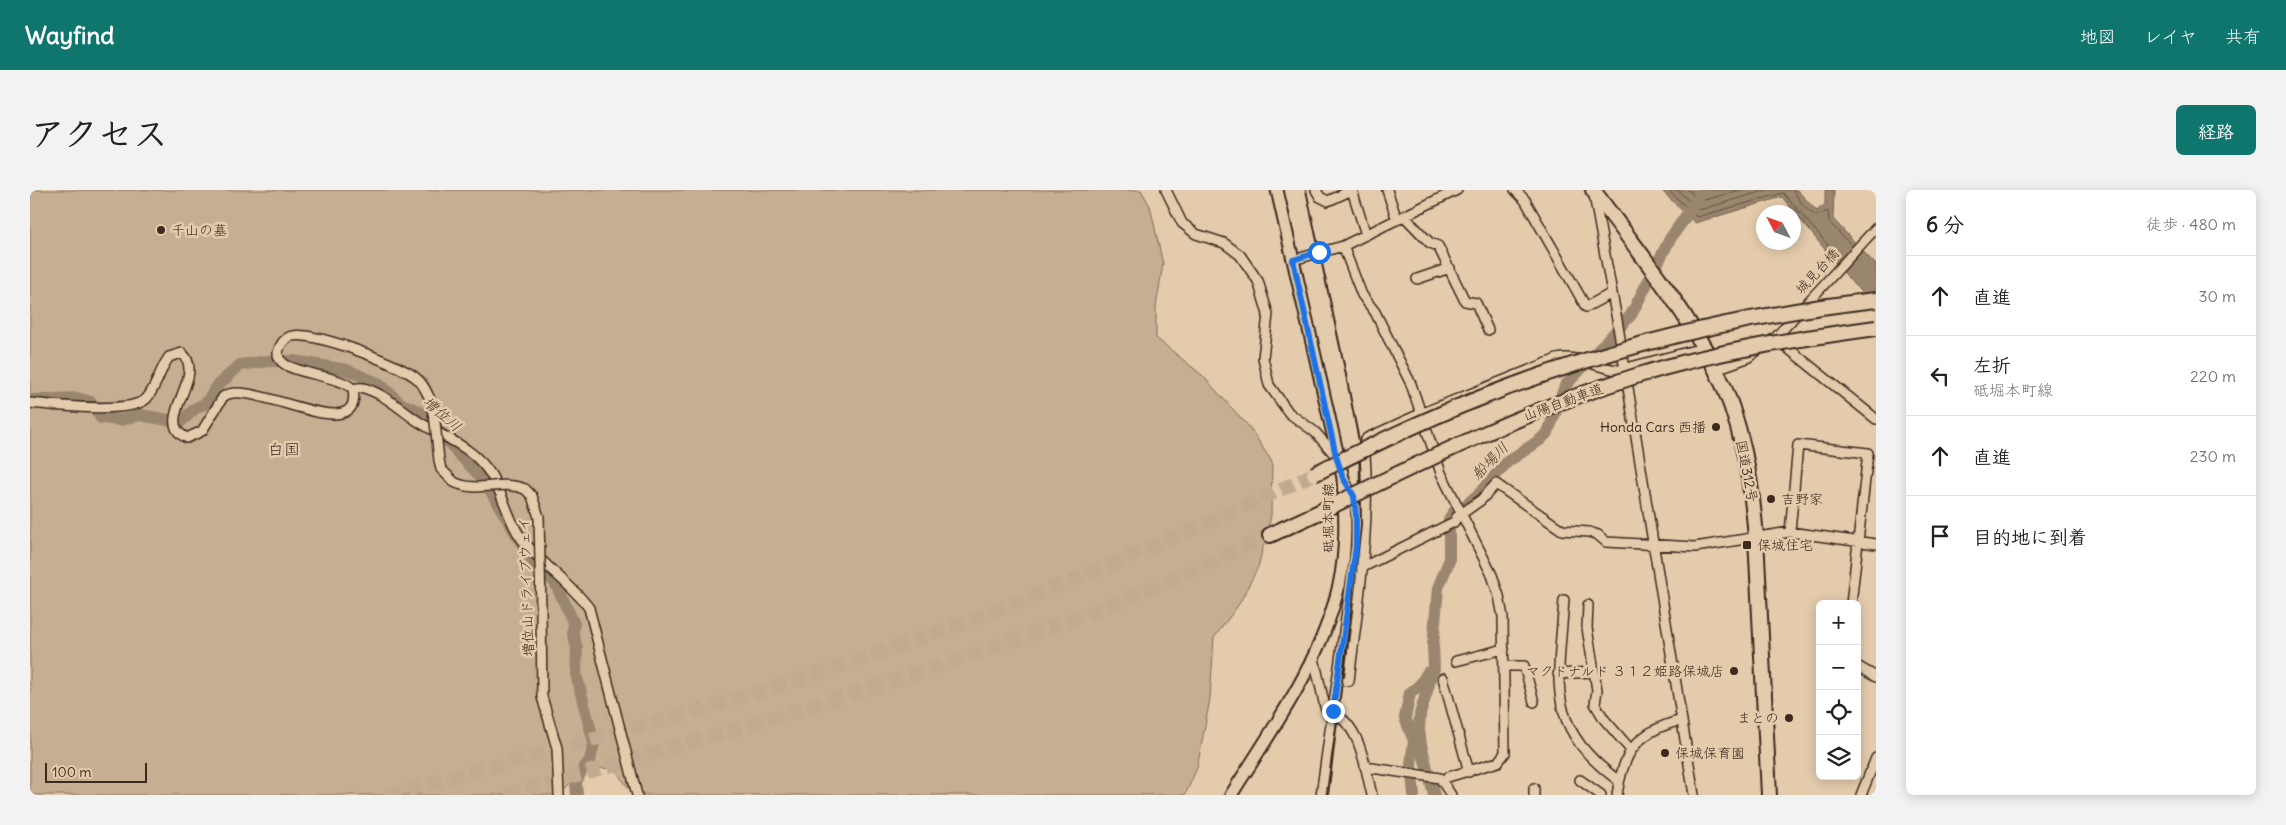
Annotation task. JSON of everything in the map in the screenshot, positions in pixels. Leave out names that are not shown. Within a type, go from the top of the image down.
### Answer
[{"type":"highway","name":"国道312号","points":[[1593,190],[1659,279],[1687,320],[1716,369],[1732,410],[1743,447],[1753,495],[1769,795]]},
{"type":"highway","points":[[1314,474],[1403,431],[1482,397],[1599,356],[1658,340],[1746,320],[1876,300]]},
{"type":"highway","name":"山陽自動車道","points":[[1270,535],[1498,427],[1544,408],[1640,374],[1754,346],[1876,328]]},
{"type":"main road","name":"砥堀本町線","points":[[1231,795],[1287,707],[1314,658],[1327,629],[1339,584],[1346,520],[1343,478],[1336,456],[1277,190]]},
{"type":"street","points":[[1166,190],[1182,223],[1196,234],[1224,242],[1240,255],[1258,281],[1268,314],[1263,358],[1269,384],[1288,414],[1315,432],[1336,456]]},
{"type":"street","points":[[1316,190],[1320,197],[1328,201],[1352,190],[1366,235]]},
{"type":"street","points":[[1387,190],[1400,218],[1430,243],[1438,246],[1465,301],[1476,303],[1488,330]]},
{"type":"street","points":[[1293,260],[1343,246],[1457,190]]},
{"type":"street","points":[[1515,190],[1525,200],[1586,307],[1612,292]]},
{"type":"street","points":[[1593,190],[1617,320],[1694,795]]},
{"type":"street","name":"城見台橋","points":[[1716,369],[1747,358],[1777,336],[1876,228]]},
{"type":"street","points":[[1343,246],[1362,295],[1375,312],[1411,384],[1441,473],[1492,575],[1499,596],[1503,618],[1505,753],[1498,762],[1444,778],[1365,767]]},
{"type":"street","points":[[1417,279],[1450,268]]},
{"type":"street","name":"増位山ドライブウェイ","points":[[353,389],[340,380],[286,366],[279,359],[278,351],[282,343],[289,337],[300,336],[321,340],[378,358],[416,377],[423,385],[430,399],[435,422],[438,460],[441,469],[454,482],[472,488],[509,486],[525,489],[532,496],[539,517],[542,697],[557,748],[559,795]]},
{"type":"street","points":[[1777,336],[1876,419]]},
{"type":"street","points":[[1337,681],[1349,681],[1363,567],[1367,505],[1364,443],[1367,438],[1420,414],[1557,359],[1571,357],[1610,370],[1625,369],[1703,348]]},
{"type":"street","points":[[30,403],[116,408],[138,404],[146,399],[169,357],[175,354],[182,354],[188,358],[190,365],[188,380],[174,419],[174,427],[179,434],[187,438],[202,431],[227,394],[234,392],[259,396],[334,416],[343,414],[350,408],[354,401],[353,389],[362,387],[385,398],[417,421],[452,439],[470,452],[487,470],[524,542],[548,568],[581,597],[589,608],[637,795]]},
{"type":"street","points":[[1790,532],[1798,445],[1868,453],[1852,600]]},
{"type":"street","points":[[1320,795],[1356,546],[1355,505],[1351,490],[1343,478]]},
{"type":"street","points":[[1363,567],[1454,522],[1481,500],[1496,484],[1562,530],[1598,535],[1606,542],[1695,547],[1790,532],[1876,544]]},
{"type":"street","points":[[1564,600],[1558,674],[1560,702],[1569,728],[1596,764],[1619,781]]},
{"type":"street","points":[[1588,605],[1586,628],[1597,692],[1595,704],[1604,719],[1631,750]]},
{"type":"street","points":[[1456,661],[1504,649]]},
{"type":"street","points":[[1314,658],[1325,707],[1327,710],[1333,711],[1355,732],[1372,795]]},
{"type":"street","points":[[1504,666],[1524,666],[1534,702]]},
{"type":"street","points":[[1861,668],[1876,677]]},
{"type":"street","points":[[1558,674],[1593,672]]},
{"type":"street","points":[[1442,678],[1469,772]]},
{"type":"street","points":[[1617,795],[1619,781],[1631,750],[1642,737],[1652,730],[1682,720]]},
{"type":"street","points":[[1861,795],[1876,758]]},
{"type":"street","points":[[1444,778],[1451,795]]},
{"type":"street","points":[[1580,780],[1601,795]]},
{"type":"shaded area","points":[[30,190],[1141,190],[1150,206],[1163,264],[1156,307],[1156,338],[1202,375],[1250,428],[1272,462],[1271,516],[1258,567],[1239,604],[1214,638],[1210,699],[1197,768],[1185,795],[634,795],[614,769],[588,767],[559,795],[30,795]]},
{"type":"water","points":[[1661,190],[1797,190],[1817,211],[1825,204],[1825,190],[1834,190],[1833,219],[1876,265],[1876,303],[1854,285],[1801,220],[1801,205],[1789,205],[1782,197],[1695,223]]},
{"type":"waterway","name":"船場川","points":[[1434,795],[1421,745],[1419,729],[1420,714],[1434,668],[1433,646],[1438,588],[1449,561],[1449,519],[1454,512],[1466,505],[1481,492],[1507,462],[1540,440],[1548,432],[1565,386],[1631,315],[1670,239],[1704,190]]},
{"type":"waterway","name":"増位川","points":[[30,400],[77,398],[91,402],[101,418],[121,420],[140,415],[180,422],[196,408],[206,403],[218,385],[240,365],[269,361],[294,361],[347,370],[380,384],[400,403],[418,411],[439,430],[484,480],[536,566],[555,582],[574,624],[573,633],[577,648],[576,674],[594,743],[590,760],[576,782],[577,795]]},
{"type":"waterway","points":[[1414,795],[1411,764],[1414,741],[1405,718],[1410,693],[1420,685],[1428,672]]},
{"type":"tunnel","points":[[388,795],[713,706],[820,673],[946,629],[1070,581],[1132,556],[1314,474]]},
{"type":"tunnel","points":[[506,795],[737,729],[890,682],[1042,630],[1136,594],[1270,535]]},
{"type":"railway","points":[[1306,190],[1359,441],[1361,526],[1328,795]]},
{"type":"place","name":"千山の墓","points":[[161,230]]},
{"type":"place","name":"Honda Cars 西播","points":[[1716,427]]},
{"type":"place","name":"吉野家","points":[[1771,499]]},
{"type":"place","name":"保城住宅","points":[[1747,545]]},
{"type":"place","name":"マクドナルド ３１２姫路保城店","points":[[1734,671]]},
{"type":"place","name":"まとの","points":[[1789,718]]},
{"type":"place","name":"保城保育園","points":[[1665,753]]},
{"type":"district","name":"白国","points":[[284,449]]},
{"type":"route","points":[[1319,252],[1293,260],[1336,456],[1343,478],[1354,496],[1356,516],[1356,546],[1333,711]]}]
